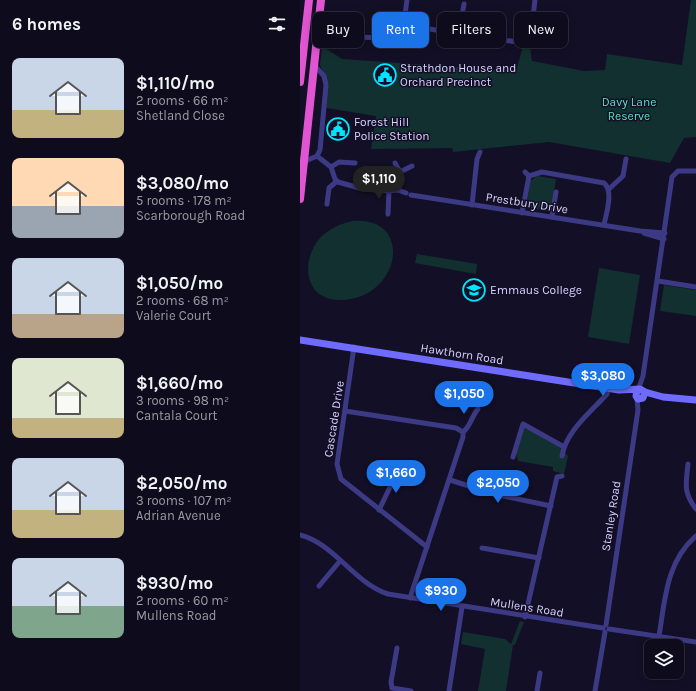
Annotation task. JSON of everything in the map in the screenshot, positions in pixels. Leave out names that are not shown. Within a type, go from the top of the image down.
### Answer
[{"type":"highway","points":[[300,82],[309,0]]},
{"type":"highway","points":[[300,199],[302,160],[321,0]]},
{"type":"main road","name":"Hawthorn Road","points":[[301,339],[641,394],[696,400]]},
{"type":"street","points":[[405,12],[407,0]]},
{"type":"street","points":[[506,41],[518,43],[530,40],[535,0]]},
{"type":"street","points":[[463,12],[464,4]]},
{"type":"street","points":[[314,65],[323,75],[326,84],[320,150],[318,156]]},
{"type":"street","points":[[472,205],[477,159],[480,152]]},
{"type":"street","points":[[302,160],[318,156]]},
{"type":"street","points":[[318,156],[331,167],[336,181]]},
{"type":"street","points":[[604,225],[609,189],[623,176],[626,159]]},
{"type":"street","points":[[331,167],[339,162],[355,163]]},
{"type":"street","points":[[336,181],[357,188],[389,191],[398,190],[400,172],[395,162]]},
{"type":"street","points":[[400,172],[412,166]]},
{"type":"street","name":"Stanley Road","points":[[595,691],[606,629],[616,548],[641,394],[672,177],[678,171],[696,171]]},
{"type":"street","points":[[522,213],[527,174],[542,172],[589,180],[604,183],[609,189]]},
{"type":"street","points":[[327,204],[329,188],[336,181]]},
{"type":"street","name":"Prestbury Drive","points":[[398,190],[409,194],[472,205],[604,225],[664,236]]},
{"type":"street","points":[[388,214],[389,191]]},
{"type":"street","points":[[552,217],[556,192]]},
{"type":"street","points":[[658,281],[696,287]]},
{"type":"street","name":"Cascade Drive","points":[[354,347],[337,464],[338,472],[341,479],[426,547]]},
{"type":"street","points":[[562,456],[570,434],[607,394],[608,388]]},
{"type":"street","points":[[463,432],[469,428],[473,415],[478,409]]},
{"type":"street","points":[[345,411],[456,428],[463,432]]},
{"type":"street","points":[[513,457],[523,422],[564,447]]},
{"type":"street","points":[[410,598],[426,547],[450,480],[463,437],[463,432]]},
{"type":"street","points":[[688,464],[685,488],[689,499],[696,509]]},
{"type":"street","points":[[379,510],[393,481],[394,471]]},
{"type":"street","points":[[525,617],[557,477],[562,476]]},
{"type":"street","points":[[450,480],[494,494],[551,506]]},
{"type":"street","name":"Mullens Road","points":[[300,535],[318,543],[378,590],[388,594],[525,617],[696,642]]},
{"type":"street","points":[[659,636],[671,572],[682,551],[696,536]]},
{"type":"street","points":[[482,548],[539,558]]},
{"type":"street","points":[[319,586],[340,560]]},
{"type":"street","points":[[450,691],[462,607]]},
{"type":"street","points":[[397,648],[391,682],[392,688],[411,691]]},
{"type":"street","points":[[537,691],[540,673]]},
{"type":"green space","name":"Davy Lane Reserve","points":[[691,0],[696,0],[696,137],[684,138],[670,163],[549,142],[453,152],[452,148],[371,149],[376,116],[326,108],[326,78],[320,65],[322,48],[325,48],[342,59],[516,71],[522,48],[530,48],[532,61],[584,71],[605,70],[607,54],[682,65]]},
{"type":"green space","points":[[537,176],[556,179],[551,211],[526,208],[530,181]]},
{"type":"green space","points":[[352,221],[372,223],[385,231],[392,243],[393,258],[387,273],[377,286],[361,296],[341,300],[329,299],[319,294],[313,287],[309,278],[308,268],[310,258],[314,247],[323,235],[334,227]]},
{"type":"green space","points":[[417,254],[477,264],[476,274],[415,263]]},
{"type":"green space","points":[[599,268],[640,275],[629,344],[588,337]]},
{"type":"green space","points":[[664,285],[696,290],[696,316],[660,311]]},
{"type":"green space","points":[[524,427],[559,447],[568,456],[564,474],[553,471],[553,467],[518,461],[516,453]]},
{"type":"green space","points":[[520,621],[524,622],[515,645],[513,645],[506,691],[478,691],[485,649],[461,644],[463,632],[505,639],[511,644]]},
{"type":"place","name":"Strathdon House and Orchard Precinct","points":[[385,75]]},
{"type":"place","name":"Forest Hill Police Station","points":[[338,129]]},
{"type":"place","name":"Emmaus College","points":[[474,290]]}]
